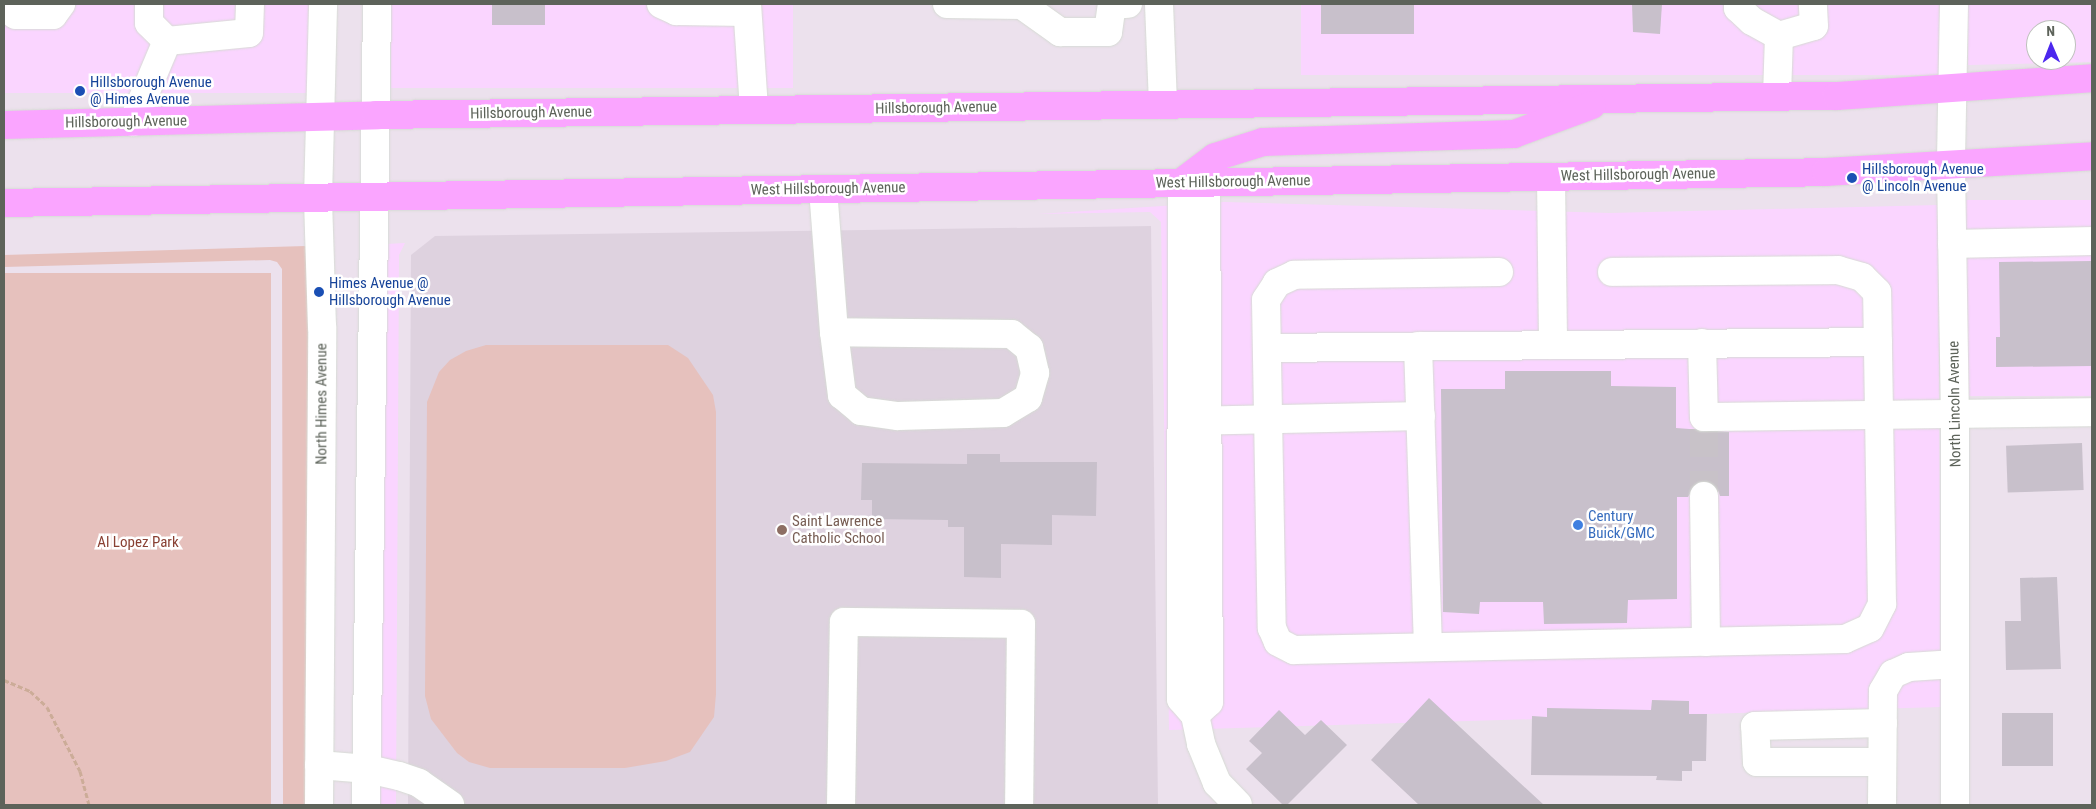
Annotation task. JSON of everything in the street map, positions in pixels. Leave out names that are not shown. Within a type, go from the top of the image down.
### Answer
[{"type":"main road","points":[[1163,105],[1777,96],[1955,88],[2092,78]]},
{"type":"main road","points":[[1194,182],[1215,157],[1263,142],[1514,134],[1610,98]]},
{"type":"main road","name":"Hillsborough Avenue","points":[[4,124],[376,115],[1163,105]]},
{"type":"main road","name":"West Hillsborough Avenue","points":[[373,197],[1826,172],[1951,167],[2092,156]]},
{"type":"main road","points":[[4,203],[373,197]]},
{"type":"street","points":[[8,14],[53,15],[61,4]]},
{"type":"street","points":[[149,4],[149,23],[167,41]]},
{"type":"street","points":[[167,41],[249,33],[250,4]]},
{"type":"street","name":"North Himes Avenue","points":[[319,805],[322,327],[318,198],[323,4]]},
{"type":"street","points":[[366,805],[368,769],[373,197],[377,4]]},
{"type":"street","points":[[661,4],[676,11],[747,8],[754,110]]},
{"type":"street","points":[[947,4],[1022,5],[1060,32],[1108,32],[1112,5],[1128,4]]},
{"type":"street","points":[[1159,4],[1163,105]]},
{"type":"street","points":[[1738,4],[1738,8],[1752,21],[1779,36],[1814,26],[1813,4]]},
{"type":"street","name":"North Lincoln Avenue","points":[[1954,4],[1955,88],[1951,167],[1956,414],[1955,805]]},
{"type":"street","points":[[1777,96],[1779,36]]},
{"type":"street","points":[[133,122],[167,41]]},
{"type":"street","points":[[1551,177],[1553,345]]},
{"type":"street","points":[[1194,182],[1194,421],[1209,702],[1195,715],[1201,744],[1217,783],[1238,805]]},
{"type":"street","points":[[823,189],[834,332],[842,395],[861,411],[898,416],[1003,413],[1028,398],[1035,373],[1029,348],[1012,334],[834,332]]},
{"type":"street","points":[[1952,244],[2092,241]]},
{"type":"street","points":[[1499,272],[1294,276],[1277,283],[1266,300],[1272,628],[1278,642],[1294,650],[1845,639],[1870,628],[1882,604],[1877,292],[1862,277],[1838,270],[1612,272]]},
{"type":"street","points":[[1267,348],[1878,342]]},
{"type":"street","points":[[1702,344],[1704,423],[1880,414],[2092,412]]},
{"type":"street","points":[[1418,346],[1428,647]]},
{"type":"street","points":[[1194,421],[1268,421],[1421,416]]},
{"type":"street","points":[[1704,496],[1706,642]]},
{"type":"street","points":[[841,805],[844,622],[1021,624],[1019,805]]},
{"type":"street","points":[[1882,805],[1883,691],[1893,674],[1909,667],[1955,664]]},
{"type":"street","points":[[1882,762],[1757,762],[1755,726],[1883,723]]},
{"type":"street","points":[[319,765],[368,769],[419,783],[450,805]]},
{"type":"path","points":[[4,680],[30,691],[47,707],[80,771],[89,805]]},
{"type":"shaded area","points":[[4,4],[309,4],[309,93],[4,93]]},
{"type":"shaded area","points":[[391,4],[793,4],[793,88],[391,88]]},
{"type":"shaded area","points":[[1301,4],[1941,4],[1941,75],[1301,75]]},
{"type":"shaded area","points":[[1968,4],[2092,4],[2092,62],[2076,62],[2076,20],[2026,20],[2026,64],[1968,65]]},
{"type":"shaded area","points":[[1965,200],[2092,200],[2092,396],[1965,396]]},
{"type":"shaded area","points":[[1224,202],[1610,213],[1938,205],[1941,707],[1169,730],[1161,222],[1150,212],[1038,214]]},
{"type":"shaded area","name":"Saint Lawrence Catholic School","points":[[1151,226],[1158,805],[408,805],[411,255],[435,236]]},
{"type":"shaded area","points":[[405,243],[399,255],[396,805],[379,805],[386,244]]},
{"type":"green space","points":[[306,246],[309,328],[305,805],[283,805],[282,269],[277,262],[270,260],[4,267],[4,255]]},
{"type":"green space","name":"Al Lopez Park","points":[[4,273],[271,273],[271,805],[4,805]]},
{"type":"green space","points":[[486,345],[668,345],[688,358],[713,395],[716,412],[716,694],[714,717],[690,752],[666,761],[625,768],[490,768],[469,762],[457,753],[431,719],[425,696],[427,402],[439,372],[450,360],[466,351]]},
{"type":"building","points":[[492,4],[545,4],[545,25],[492,25]]},
{"type":"building","points":[[1321,4],[1414,4],[1414,34],[1321,34]]},
{"type":"building","points":[[1632,4],[1662,4],[1660,34],[1633,32]]},
{"type":"building","points":[[2092,261],[2092,366],[1996,367],[1996,337],[2000,337],[1999,262]]},
{"type":"building","points":[[1505,371],[1611,371],[1611,386],[1676,387],[1676,428],[1729,432],[1729,496],[1720,496],[1717,488],[1704,480],[1696,483],[1688,497],[1677,497],[1677,599],[1628,600],[1627,623],[1544,624],[1543,602],[1480,602],[1479,614],[1443,612],[1441,389],[1505,389]]},
{"type":"building","points":[[2082,443],[2084,490],[2008,493],[2006,446]]},
{"type":"building","points":[[967,454],[1000,454],[1000,462],[1097,462],[1096,516],[1052,515],[1052,545],[1001,544],[1001,578],[964,577],[964,527],[948,527],[948,520],[872,519],[872,500],[861,500],[862,463],[967,464]]},
{"type":"building","points":[[2057,577],[2061,669],[2006,670],[2005,621],[2021,621],[2020,578]]},
{"type":"building","points":[[1429,698],[1544,805],[1419,805],[1371,760]]},
{"type":"building","points":[[1652,700],[1689,701],[1689,714],[1707,714],[1706,761],[1692,761],[1692,771],[1682,771],[1682,781],[1656,780],[1657,776],[1531,775],[1532,716],[1547,717],[1547,708],[1651,710]]},
{"type":"building","points":[[1279,710],[1305,735],[1321,720],[1347,745],[1287,805],[1283,805],[1246,769],[1262,753],[1249,741]]},
{"type":"building","points":[[2002,713],[2053,713],[2053,766],[2002,766]]},
{"type":"tunnel","points":[[1704,429],[1704,496]]},
{"type":"place","name":"Hillsborough Avenue @ Himes Avenue","points":[[80,91]]},
{"type":"place","name":"Hillsborough Avenue @ Lincoln Avenue","points":[[1852,178]]},
{"type":"place","name":"Himes Avenue @ Hillsborough Avenue","points":[[319,292]]},
{"type":"place","name":"Century Buick/GMC","points":[[1578,525]]},
{"type":"place","name":"Saint Lawrence Catholic School","points":[[782,530]]}]
